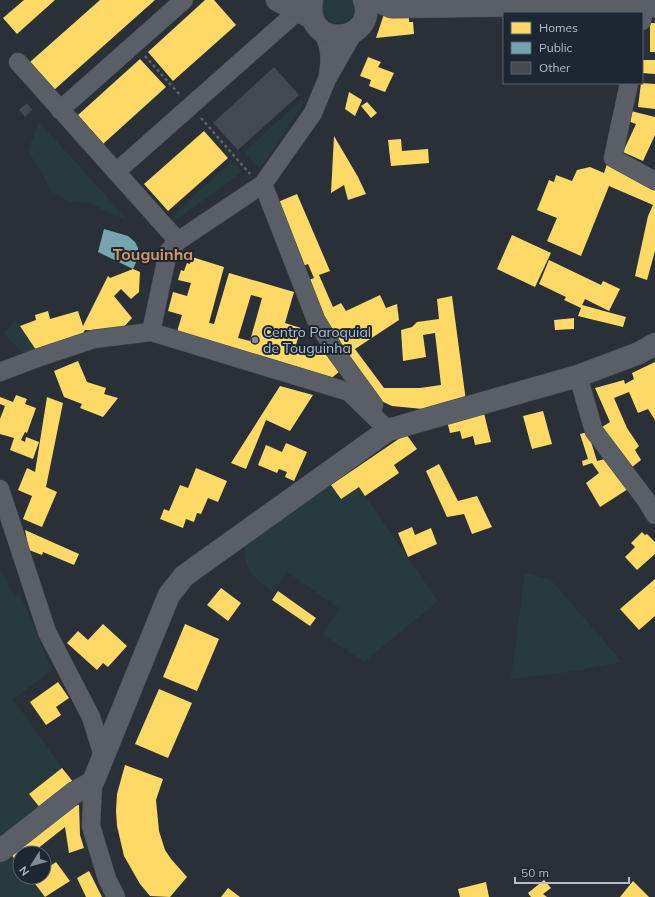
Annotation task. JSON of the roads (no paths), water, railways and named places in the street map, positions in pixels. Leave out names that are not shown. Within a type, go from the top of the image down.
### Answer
[{"type":"main road","points":[[277,0],[311,15],[329,35],[338,37],[357,29],[376,14],[383,3],[638,7]]},
{"type":"main road","points":[[357,29],[366,12],[364,0]]},
{"type":"street","points":[[60,110],[184,0]]},
{"type":"street","points":[[116,172],[311,15],[326,39],[331,58],[327,79]]},
{"type":"street","points":[[151,332],[168,252],[178,241],[263,184],[313,113],[327,79],[357,29]]},
{"type":"street","points":[[18,62],[178,241]]},
{"type":"street","points":[[629,84],[612,158],[655,181]]},
{"type":"street","points":[[263,184],[316,320],[336,354],[373,402],[388,430]]},
{"type":"street","points":[[0,372],[94,339],[151,332],[349,392],[388,430]]},
{"type":"street","points":[[116,897],[107,879],[91,826],[93,782],[169,595],[184,576],[388,430],[578,376],[638,353],[655,344]]},
{"type":"street","points":[[578,376],[594,431],[646,500],[655,515]]},
{"type":"street","points":[[0,489],[47,632],[91,717],[103,756]]},
{"type":"street","points":[[0,851],[74,793],[93,782]]},
{"type":"place","name":"Centro Paroquial de Touguinha","points":[[255,340]]},
{"type":"district","name":"Touguinha","points":[[153,254]]}]
